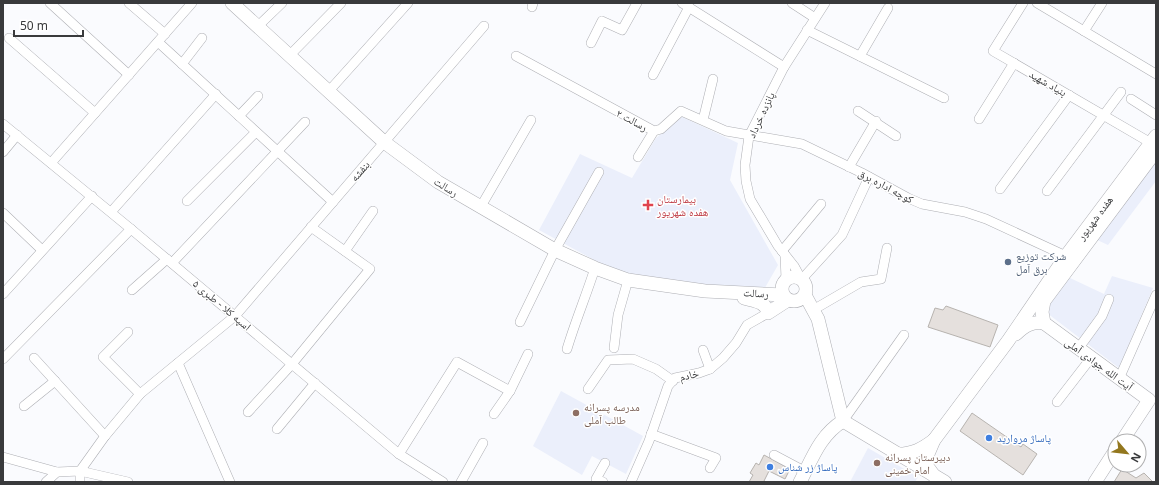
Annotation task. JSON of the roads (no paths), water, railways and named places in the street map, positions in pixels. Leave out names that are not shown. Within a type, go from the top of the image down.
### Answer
[{"type":"main road","name":"رسالت","points":[[232,3],[384,142],[438,182],[480,208],[555,250],[595,268],[628,280],[705,291],[786,297]]},
{"type":"main road","name":"هفده شهریور","points":[[940,479],[927,466],[928,454],[934,440],[1008,341],[1066,256],[1154,143]]},
{"type":"main road","name":"هفده شهریور","points":[[1008,341],[1022,328],[1035,322],[1044,323],[1042,312],[1044,301],[1154,143]]},
{"type":"main road","points":[[805,295],[794,301],[786,297],[782,286],[786,279],[792,276],[801,278],[806,286],[805,295],[820,327],[843,421],[940,479]]},
{"type":"main road","name":"رسالت","points":[[705,291],[718,296],[743,298],[758,302],[767,308],[768,313]]},
{"type":"main road","name":"خادم","points":[[768,313],[786,297]]},
{"type":"main road","name":"آیت الله جوادی آملی","points":[[1044,323],[1119,379],[1152,398]]},
{"type":"main road","points":[[1128,433],[1152,398]]},
{"type":"main road","points":[[803,477],[823,438],[833,427],[843,421]]},
{"type":"main road","points":[[898,454],[911,454],[934,440]]},
{"type":"main road","points":[[1095,482],[1107,463]]},
{"type":"street","points":[[50,3],[129,75]]},
{"type":"street","points":[[129,3],[165,34]]},
{"type":"street","points":[[51,163],[192,3]]},
{"type":"street","points":[[257,27],[282,3]]},
{"type":"street","points":[[289,56],[340,3]]},
{"type":"street","points":[[328,92],[408,3]]},
{"type":"street","points":[[591,43],[602,22],[622,30],[637,3]]},
{"type":"street","points":[[792,3],[815,18]]},
{"type":"street","name":"پانزده خرداد","points":[[801,278],[794,266],[783,253],[750,199],[746,181],[745,165],[750,136],[784,67],[824,3]]},
{"type":"street","name":"بنیاد شهید","points":[[1023,3],[993,51],[1104,116],[1154,143]]},
{"type":"street","points":[[1038,3],[1156,74]]},
{"type":"street","points":[[1084,31],[1102,3]]},
{"type":"street","points":[[653,75],[685,5],[784,67]]},
{"type":"street","points":[[860,56],[888,8]]},
{"type":"street","name":"بنفشه","points":[[80,471],[105,436],[140,394],[235,316],[484,26]]},
{"type":"street","points":[[807,30],[944,98]]},
{"type":"street","points":[[9,38],[95,113]]},
{"type":"street","points":[[182,64],[202,38]]},
{"type":"street","points":[[158,42],[333,202]]},
{"type":"street","name":"رسالت ۲","points":[[516,56],[654,131],[662,129],[681,111],[726,131],[750,136]]},
{"type":"street","points":[[979,119],[1014,63]]},
{"type":"street","points":[[703,120],[713,79]]},
{"type":"street","points":[[1047,191],[1121,92]]},
{"type":"street","points":[[111,212],[216,94]]},
{"type":"street","points":[[1000,189],[1069,95]]},
{"type":"street","points":[[239,116],[258,96]]},
{"type":"street","points":[[1131,99],[1156,115]]},
{"type":"street","points":[[858,111],[896,136]]},
{"type":"street","points":[[480,208],[531,120]]},
{"type":"street","points":[[132,290],[169,261],[305,122]]},
{"type":"street","points":[[849,167],[876,122]]},
{"type":"street","name":"اسپه کلا - طبری ۵","points":[[3,124],[92,196],[399,454],[442,482]]},
{"type":"street","points":[[638,157],[654,131]]},
{"type":"street","points":[[187,200],[256,132]]},
{"type":"street","points":[[3,152],[17,135]]},
{"type":"street","name":"کوچه اداره برق","points":[[750,136],[791,141],[802,144],[922,204],[965,212],[986,218],[1066,256]]},
{"type":"street","points":[[520,322],[555,250],[599,172]]},
{"type":"street","points":[[801,278],[842,235],[869,177]]},
{"type":"street","points":[[3,294],[92,196]]},
{"type":"street","points":[[783,253],[821,204]]},
{"type":"street","points":[[345,250],[374,211]]},
{"type":"street","points":[[3,213],[42,250]]},
{"type":"street","points":[[248,412],[292,364],[370,269],[311,227]]},
{"type":"street","points":[[3,359],[131,229]]},
{"type":"street","points":[[813,310],[861,282],[881,279],[887,248]]},
{"type":"street","name":"پانزده خرداد","points":[[783,253],[786,279]]},
{"type":"street","points":[[567,349],[576,318],[586,297],[595,268]]},
{"type":"street","points":[[614,348],[618,315],[628,280]]},
{"type":"street","points":[[1119,379],[1156,295]]},
{"type":"street","points":[[1078,349],[1102,316],[1109,299]]},
{"type":"street","name":"خادم","points":[[631,482],[651,434],[668,386],[673,380],[710,369],[723,358],[736,343],[746,325],[768,313]]},
{"type":"street","points":[[128,332],[103,357],[140,394]]},
{"type":"street","points":[[843,421],[904,335]]},
{"type":"street","points":[[703,350],[710,369]]},
{"type":"street","points":[[494,414],[510,390],[528,354]]},
{"type":"street","points":[[34,358],[105,436]]},
{"type":"street","points":[[1057,402],[1091,358]]},
{"type":"street","points":[[588,389],[608,360],[632,359],[656,369],[673,380]]},
{"type":"street","points":[[178,362],[230,482]]},
{"type":"street","points":[[399,454],[457,362],[510,390]]},
{"type":"street","points":[[24,406],[55,381]]},
{"type":"street","points":[[278,429],[315,383]]},
{"type":"street","points":[[651,434],[716,458],[710,468]]},
{"type":"street","points":[[461,482],[483,443]]},
{"type":"street","points":[[774,455],[803,477]]},
{"type":"street","points":[[3,457],[57,472],[80,471],[128,482]]},
{"type":"street","points":[[603,482],[596,479],[605,463]]},
{"type":"street","points":[[80,471],[80,482]]},
{"type":"street","points":[[46,482],[57,472]]},
{"type":"place","name":"بیمارستان هفده شهریور","points":[[648,205]]},
{"type":"place","name":"شرکت توزیع برق آمل","points":[[1008,262]]},
{"type":"place","name":"مدرسه پسرانه طالب آملی","points":[[576,413]]},
{"type":"place","name":"پاساژ مروارید","points":[[989,438]]},
{"type":"place","name":"دبیرستان پسرانه امام خمینی","points":[[877,463]]},
{"type":"place","name":"پاساژ زر شناس","points":[[770,467]]}]
